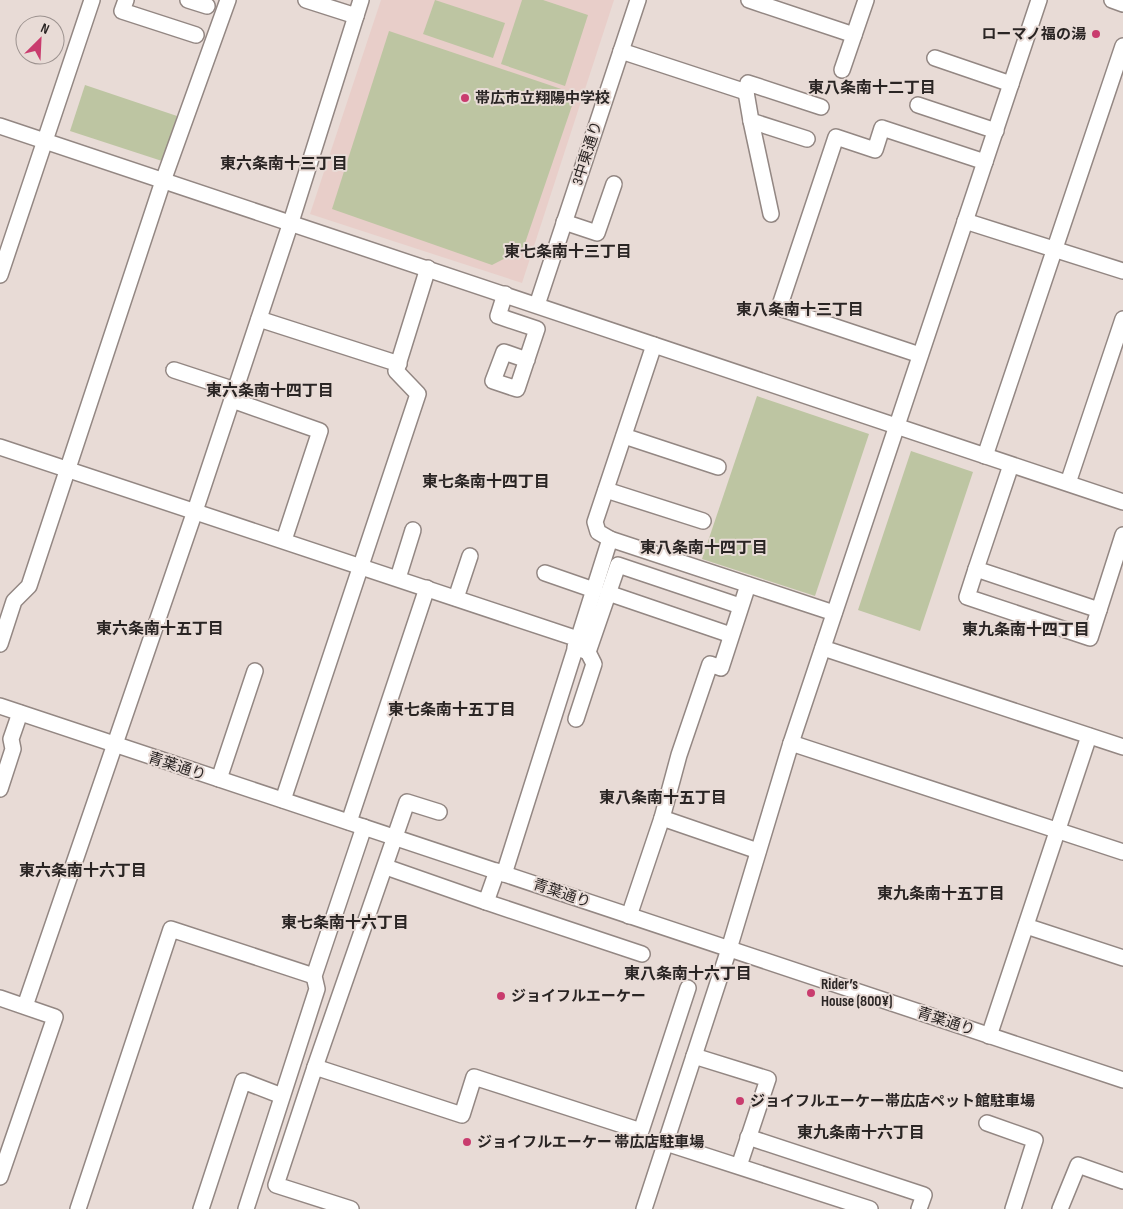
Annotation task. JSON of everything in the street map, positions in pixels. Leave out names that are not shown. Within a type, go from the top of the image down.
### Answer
[{"type":"street","points":[[0,275],[92,0]]},
{"type":"street","points":[[126,0],[122,11],[196,35]]},
{"type":"street","points":[[189,0],[207,6]]},
{"type":"street","points":[[0,644],[14,601],[29,586],[164,181],[228,0]]},
{"type":"street","points":[[306,0],[356,16]]},
{"type":"street","points":[[24,1006],[195,511],[362,0]]},
{"type":"street","name":"3中東通り","points":[[537,305],[638,0]]},
{"type":"street","points":[[749,0],[854,35]]},
{"type":"street","points":[[842,70],[866,0]]},
{"type":"street","points":[[644,1209],[729,950],[791,743],[1039,0]]},
{"type":"street","points":[[1112,0],[1123,4]]},
{"type":"street","points":[[985,456],[1123,46]]},
{"type":"street","points":[[621,51],[746,92]]},
{"type":"street","points":[[935,58],[1011,84]]},
{"type":"street","points":[[771,214],[751,121],[746,92],[748,83],[821,106]]},
{"type":"street","points":[[918,105],[996,131]]},
{"type":"street","points":[[751,121],[807,139]]},
{"type":"street","points":[[0,126],[1123,502]]},
{"type":"street","points":[[920,355],[780,308],[836,137],[875,150],[882,128],[985,162]]},
{"type":"street","points":[[564,222],[598,233],[614,184]]},
{"type":"street","points":[[965,221],[1123,271]]},
{"type":"street","points":[[283,800],[418,394],[396,371],[428,268]]},
{"type":"street","points":[[505,294],[498,316],[537,329],[527,360]]},
{"type":"street","points":[[1068,483],[1123,319]]},
{"type":"street","points":[[258,320],[398,364]]},
{"type":"street","points":[[654,345],[595,522],[598,532],[610,539],[834,613]]},
{"type":"street","points":[[174,370],[320,430],[284,540]]},
{"type":"street","points":[[624,436],[718,467]]},
{"type":"street","points":[[0,446],[361,565],[456,598],[580,646],[594,664],[576,719]]},
{"type":"street","points":[[1011,465],[967,597],[1090,638],[1123,535]]},
{"type":"street","points":[[606,490],[703,521]]},
{"type":"street","points":[[398,578],[414,530]]},
{"type":"street","points":[[601,592],[610,539]]},
{"type":"street","points":[[456,598],[470,556]]},
{"type":"street","points":[[486,902],[500,872],[601,592],[618,565],[740,606]]},
{"type":"street","points":[[976,569],[1099,610]]},
{"type":"street","points":[[545,573],[731,635]]},
{"type":"street","points":[[629,916],[662,818],[679,755],[710,664],[721,668],[748,585]]},
{"type":"street","points":[[349,822],[427,588]]},
{"type":"street","points":[[823,648],[1123,747]]},
{"type":"street","points":[[219,779],[255,671]]},
{"type":"street","name":"青葉通り","points":[[0,706],[1123,1080]]},
{"type":"street","points":[[0,789],[13,749],[12,739],[20,713]]},
{"type":"street","points":[[989,1036],[1089,736]]},
{"type":"street","points":[[791,743],[1123,852]]},
{"type":"street","points":[[351,1209],[276,1185],[407,802],[439,812]]},
{"type":"street","points":[[662,818],[758,851]]},
{"type":"street","points":[[246,1209],[317,989],[314,976],[364,826]]},
{"type":"street","points":[[386,867],[642,954]]},
{"type":"street","points":[[1026,926],[1123,958]]},
{"type":"street","points":[[78,1209],[171,929],[314,976]]},
{"type":"street","points":[[315,1067],[462,1115],[474,1077],[641,1131],[688,988]]},
{"type":"street","points":[[0,998],[56,1017],[0,1177]]},
{"type":"street","points":[[694,1056],[768,1079],[739,1166]]},
{"type":"street","points":[[201,1209],[243,1081],[282,1096]]},
{"type":"street","points":[[986,1123],[1035,1140],[1013,1209]]},
{"type":"street","points":[[748,1137],[924,1195],[919,1209]]},
{"type":"street","points":[[666,1143],[870,1209]]},
{"type":"street","points":[[1060,1209],[1078,1165],[1123,1181]]},
{"type":"shaded area","name":"帯広市立翔陽中学校","points":[[381,0],[614,0],[522,283],[310,214]]},
{"type":"green space","points":[[435,0],[505,23],[493,58],[423,34]]},
{"type":"green space","points":[[522,0],[543,0],[588,15],[565,86],[501,64]]},
{"type":"green space","name":"帯広市立翔陽中学校","points":[[389,31],[576,94],[523,249],[492,265],[332,209]]},
{"type":"green space","points":[[85,85],[177,116],[162,161],[70,131]]},
{"type":"green space","points":[[757,396],[869,434],[815,596],[702,559]]},
{"type":"green space","points":[[911,451],[973,472],[920,631],[858,610]]},
{"type":"place","name":"ローマノ福の湯","points":[[1096,34]]},
{"type":"place","name":"帯広市立翔陽中学校","points":[[465,98]]},
{"type":"place","name":"Rider’s House (800¥)","points":[[811,993]]},
{"type":"place","name":"ジョイフルエーケー","points":[[501,996]]},
{"type":"place","name":"ジョイフルエーケー帯広店ペット館駐車場","points":[[740,1101]]},
{"type":"place","name":"ジョイフルエーケー 帯広店駐車場","points":[[467,1142]]},
{"type":"district","name":"東八条南十二丁目","points":[[872,87]]},
{"type":"district","name":"東六条南十三丁目","points":[[284,163]]},
{"type":"district","name":"東七条南十三丁目","points":[[568,251]]},
{"type":"district","name":"東八条南十三丁目","points":[[800,309]]},
{"type":"district","name":"東六条南十四丁目","points":[[270,390]]},
{"type":"district","name":"東七条南十四丁目","points":[[486,481]]},
{"type":"district","name":"東八条南十四丁目","points":[[704,547]]},
{"type":"district","name":"東六条南十五丁目","points":[[160,628]]},
{"type":"district","name":"東九条南十四丁目","points":[[1026,629]]},
{"type":"district","name":"東七条南十五丁目","points":[[452,709]]},
{"type":"district","name":"東八条南十五丁目","points":[[663,797]]},
{"type":"district","name":"東六条南十六丁目","points":[[83,870]]},
{"type":"district","name":"東九条南十五丁目","points":[[941,893]]},
{"type":"district","name":"東七条南十六丁目","points":[[345,922]]},
{"type":"district","name":"東八条南十六丁目","points":[[688,973]]},
{"type":"district","name":"東九条南十六丁目","points":[[861,1132]]}]
